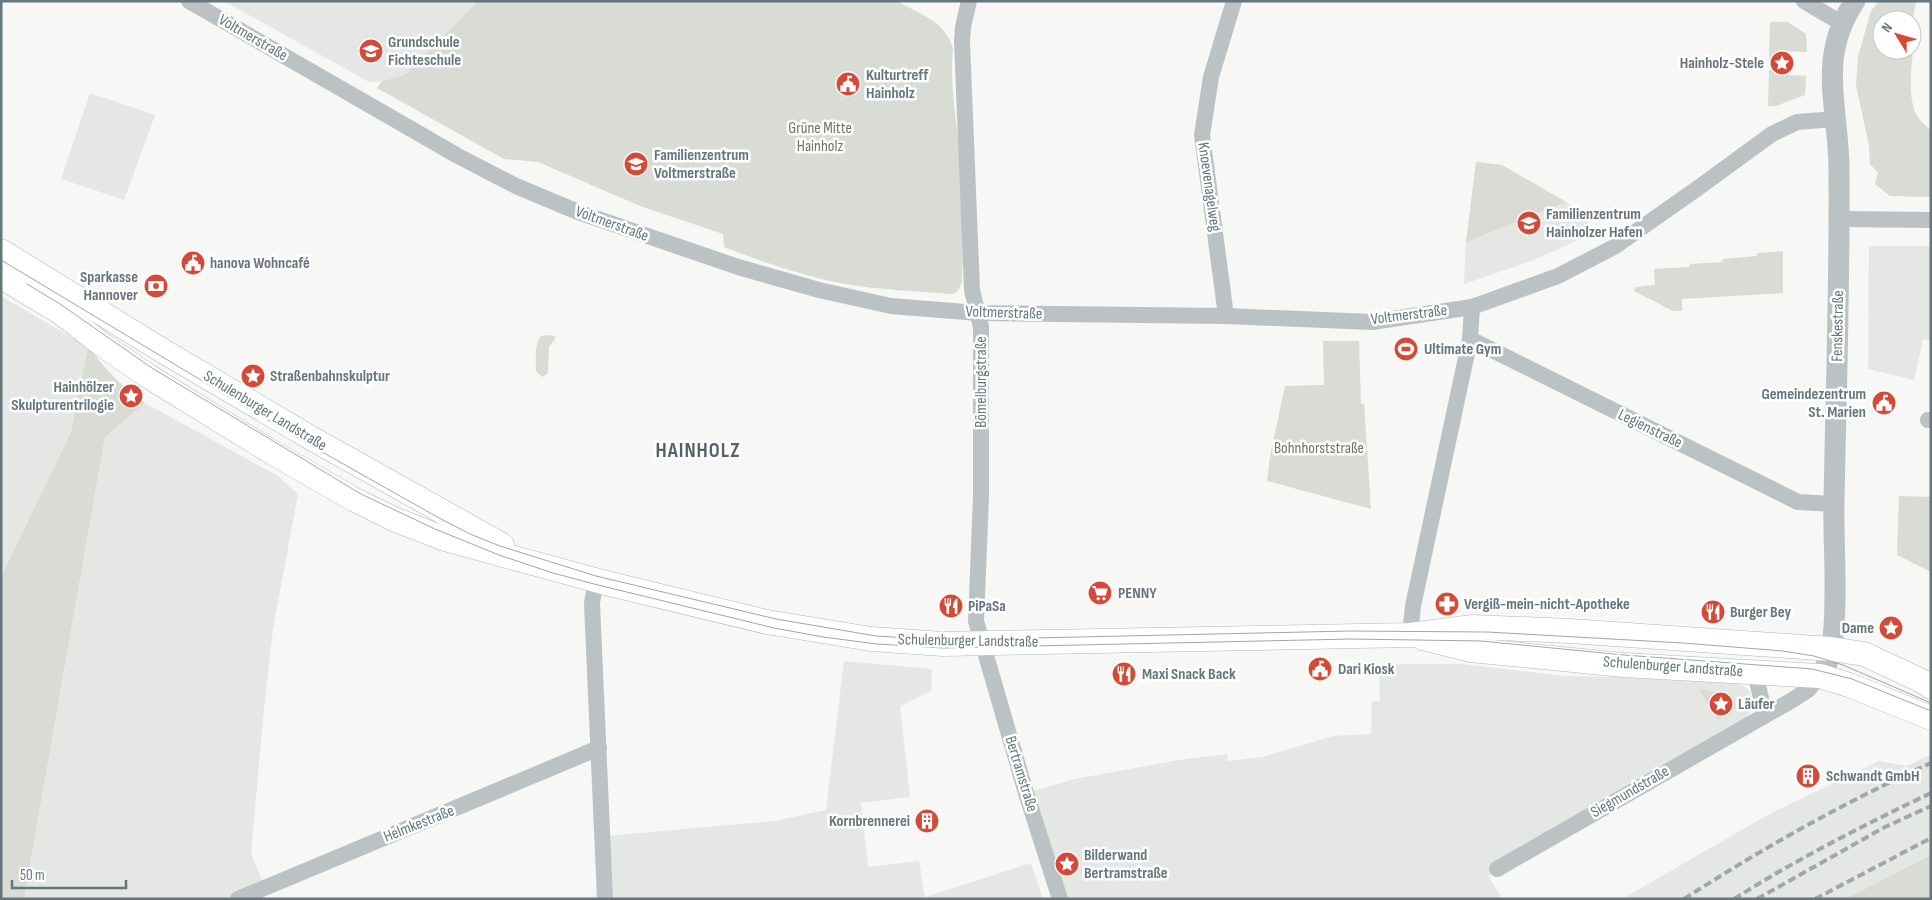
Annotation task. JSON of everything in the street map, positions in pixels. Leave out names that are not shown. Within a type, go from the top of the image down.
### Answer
[{"type":"main road","name":"Schulenburger Landstraße","points":[[1,251],[163,351],[311,438],[534,562]]},
{"type":"main road","name":"Schulenburger Landstraße","points":[[1,277],[60,312],[111,351],[185,400],[353,499],[396,520],[446,539],[596,580],[767,622],[871,639],[983,646],[1410,635],[1473,627],[1570,631],[1831,649],[1864,654],[1931,687]]},
{"type":"main road","name":"Schulenburger Landstraße","points":[[1410,635],[1471,650],[1623,665],[1820,676],[1867,692],[1931,718]]},
{"type":"street","name":"Voltmerstraße","points":[[189,1],[458,156],[516,186],[578,212],[738,267],[820,290],[891,306],[978,313],[1226,316],[1372,322],[1472,307],[1558,276],[1614,246],[1772,134],[1797,122],[1835,119]]},
{"type":"street","name":"Bömelburgstraße","points":[[969,1],[962,41],[972,290],[981,327],[981,487],[976,621],[983,646]]},
{"type":"street","name":"Knoevenagelweg","points":[[1226,316],[1202,135],[1211,77],[1234,1]]},
{"type":"street","points":[[1804,1],[1840,29]]},
{"type":"street","name":"Fenskestraße","points":[[1820,676],[1824,671],[1831,649],[1835,597],[1834,504],[1840,167],[1831,81],[1833,55],[1840,29],[1855,1]]},
{"type":"street","points":[[1839,219],[1931,220]]},
{"type":"street","points":[[1410,635],[1413,606],[1470,339],[1472,307]]},
{"type":"street","name":"Legienstraße","points":[[1470,339],[1798,502],[1834,504]]},
{"type":"street","points":[[596,580],[592,603],[605,899]]},
{"type":"street","name":"Bertramstraße","points":[[983,646],[1060,899]]},
{"type":"street","points":[[1755,673],[1764,716]]},
{"type":"street","name":"Siegmundstraße","points":[[1497,869],[1808,690],[1820,676]]},
{"type":"street","name":"Helmkestraße","points":[[238,899],[599,748]]},
{"type":"shaded area","name":"Grundschule Fichteschule","points":[[224,1],[478,1],[405,75],[369,82]]},
{"type":"shaded area","points":[[90,93],[155,115],[124,200],[61,179]]},
{"type":"shaded area","name":"Familienzentrum Hainholzer Hafen","points":[[1476,162],[1502,165],[1576,208],[1588,221],[1588,232],[1583,238],[1531,261],[1464,284],[1466,242]]},
{"type":"shaded area","points":[[1869,246],[1931,246],[1931,341],[1923,339],[1914,380],[1868,369]]},
{"type":"shaded area","points":[[1,296],[88,347],[71,432],[1,577]]},
{"type":"shaded area","points":[[145,403],[278,476],[298,494],[273,629],[251,854],[265,887],[238,899],[24,899],[105,437]]},
{"type":"shaded area","points":[[844,661],[932,669],[931,691],[900,706],[910,797],[861,803],[868,867],[919,861],[925,897],[1031,863],[1043,899],[605,899],[605,836],[774,821],[826,810]]},
{"type":"shaded area","points":[[1379,664],[1461,664],[1565,676],[1680,678],[1728,681],[1740,684],[1749,690],[1753,702],[1751,711],[1744,720],[1488,875],[1502,899],[1060,899],[1026,793],[1075,779],[1179,760],[1227,754],[1228,761],[1262,757],[1333,736],[1371,734],[1372,701],[1380,701]]},
{"type":"shaded area","points":[[1931,755],[1931,855],[1845,899],[1622,899],[1771,813],[1879,761],[1906,766]]},
{"type":"green space","name":"Grüne Mitte Hainholz","points":[[478,1],[896,1],[922,14],[944,31],[953,48],[952,77],[961,167],[963,210],[962,282],[958,290],[952,294],[858,286],[814,277],[768,263],[724,247],[723,234],[640,206],[538,162],[504,159],[377,88],[382,81],[405,75]]},
{"type":"green space","points":[[1879,1],[1917,1],[1914,10],[1872,10],[1872,60],[1912,60],[1911,89],[1913,106],[1917,116],[1931,130],[1931,197],[1890,196],[1875,184],[1878,173],[1870,164],[1869,146],[1856,85],[1858,57],[1871,11]]},
{"type":"green space","points":[[1770,22],[1788,22],[1806,34],[1807,52],[1777,51],[1777,60],[1769,60]]},
{"type":"green space","points":[[1769,70],[1777,70],[1777,74],[1806,76],[1805,95],[1776,106],[1768,106]]},
{"type":"green space","points":[[1476,162],[1502,165],[1566,202],[1466,242]]},
{"type":"green space","points":[[1783,251],[1783,293],[1682,299],[1682,311],[1673,311],[1634,291],[1635,287],[1655,285],[1654,269],[1689,267],[1690,264],[1722,262],[1723,259],[1757,256],[1757,253]]},
{"type":"green space","points":[[550,335],[556,337],[549,347],[548,373],[542,377],[536,371],[536,348],[541,336]]},
{"type":"green space","name":"Bohnhorststraße","points":[[1323,341],[1359,341],[1361,404],[1364,404],[1371,509],[1267,481],[1270,456],[1285,386],[1324,385]]},
{"type":"green space","points":[[88,347],[121,384],[145,403],[105,437],[24,899],[1,899],[1,577],[71,432]]},
{"type":"green space","points":[[1899,496],[1931,497],[1931,572],[1897,555]]},
{"type":"green space","points":[[1699,689],[1729,695],[1735,700],[1733,710],[1717,720]]},
{"type":"green space","points":[[1931,855],[1931,899],[1845,899]]},
{"type":"tram line","points":[[1,260],[299,439],[470,534],[500,546],[596,576],[776,619],[876,636],[943,640],[1350,631],[1487,632],[1683,643],[1783,651],[1814,656],[1843,665],[1931,703]]},
{"type":"tram line","points":[[27,284],[60,304],[152,368],[361,494],[435,529],[499,555],[553,573],[774,628],[877,644],[943,648],[1351,639],[1481,641],[1624,655],[1812,669],[1852,679],[1931,711]]},
{"type":"railway","points":[[1684,899],[1805,826],[1931,763]]},
{"type":"railway","points":[[1734,899],[1831,843],[1931,793]]},
{"type":"railway","points":[[1757,899],[1885,827],[1931,806]]},
{"type":"railway","points":[[1815,899],[1931,838]]},
{"type":"place","name":"Grundschule Fichteschule","points":[[371,51]]},
{"type":"place","name":"Hainholz-Stele","points":[[1782,63]]},
{"type":"place","name":"Kulturtreff Hainholz","points":[[848,84]]},
{"type":"place","name":"Familienzentrum Voltmerstraße","points":[[636,164]]},
{"type":"place","name":"Familienzentrum Hainholzer Hafen","points":[[1529,223]]},
{"type":"place","name":"hanova Wohncafé","points":[[193,263]]},
{"type":"place","name":"Sparkasse Hannover","points":[[156,286]]},
{"type":"place","name":"Ultimate Gym","points":[[1406,349]]},
{"type":"place","name":"Straßenbahnskulptur","points":[[253,376]]},
{"type":"place","name":"Hainhölzer Skulpturentrilogie","points":[[131,396]]},
{"type":"place","name":"Gemeindezentrum St. Marien","points":[[1884,403]]},
{"type":"place","name":"PENNY","points":[[1100,593]]},
{"type":"place","name":"Vergiß-mein-nicht-Apotheke","points":[[1447,604]]},
{"type":"place","name":"PiPaSa","points":[[951,606]]},
{"type":"place","name":"Burger Bey","points":[[1713,612]]},
{"type":"place","name":"Dame","points":[[1891,628]]},
{"type":"place","name":"Dari Kiosk","points":[[1320,669]]},
{"type":"place","name":"Maxi Snack Back","points":[[1124,674]]},
{"type":"place","name":"Läufer","points":[[1721,704]]},
{"type":"place","name":"Schwandt GmbH","points":[[1808,776]]},
{"type":"place","name":"Kornbrennerei","points":[[927,821]]},
{"type":"place","name":"Bilderwand Bertramstraße","points":[[1067,864]]},
{"type":"district","name":"HAINHOLZ","points":[[698,450]]}]
